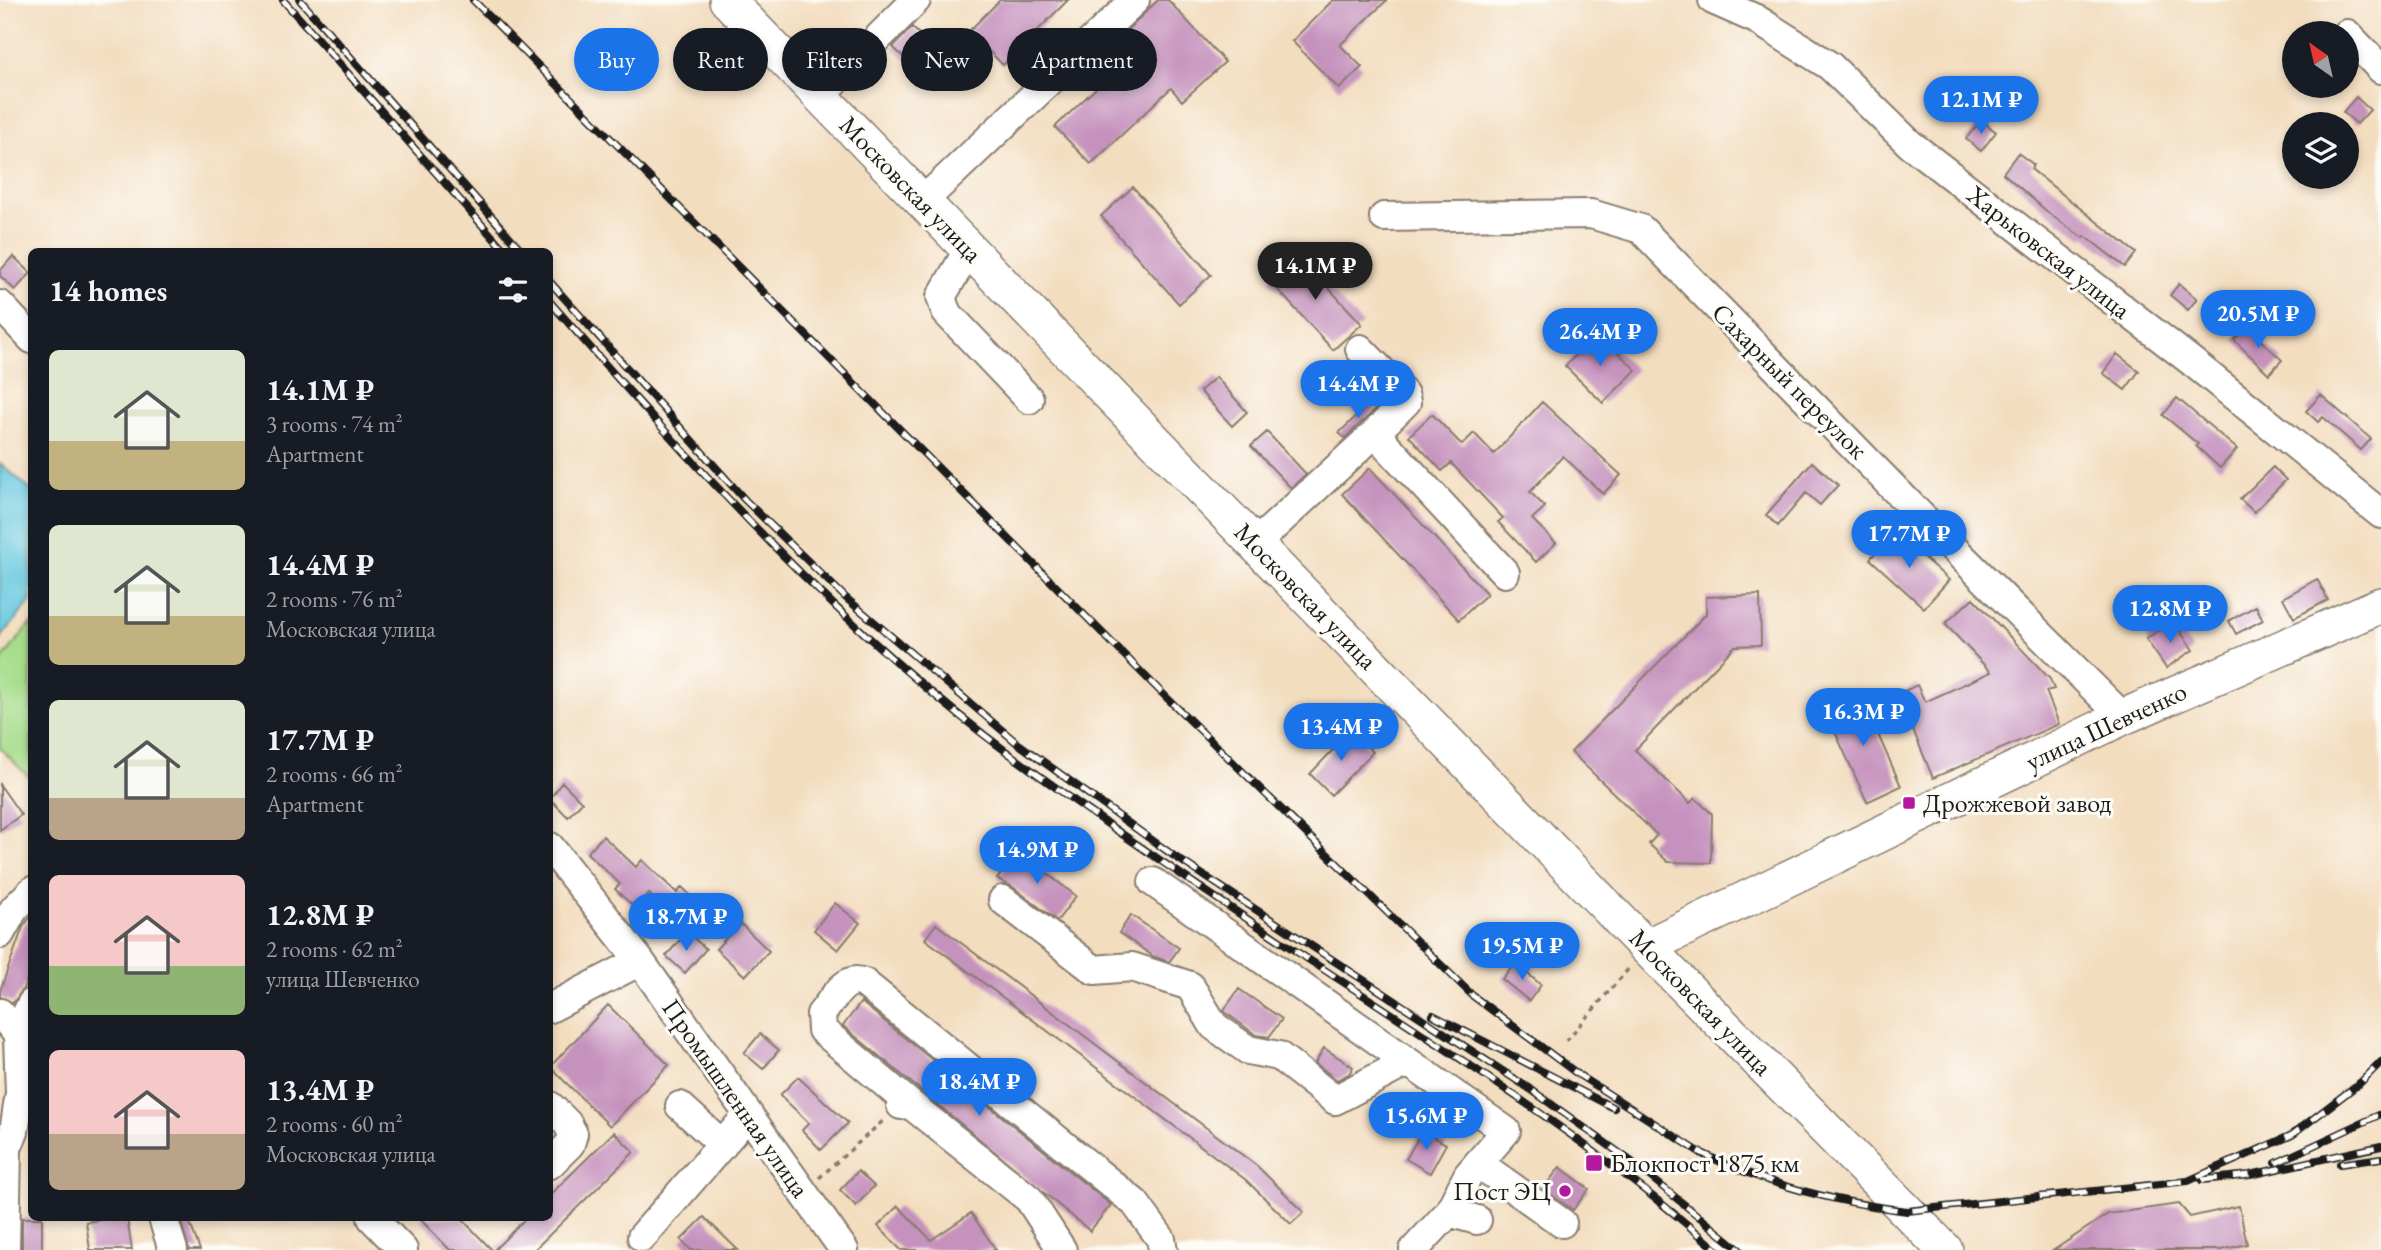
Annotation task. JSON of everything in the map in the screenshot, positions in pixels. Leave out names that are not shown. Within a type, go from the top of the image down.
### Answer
[{"type":"main road","name":"Московская улица","points":[[727,0],[1646,947],[1945,1250]]},
{"type":"main road","name":"улица Шевченко","points":[[1646,947],[2123,717],[2381,606]]},
{"type":"street","points":[[820,96],[916,0]]},
{"type":"street","points":[[922,201],[1135,0]]},
{"type":"street","name":"Харьковская улица","points":[[1713,0],[1756,19],[1830,66],[1910,144],[2180,353],[2381,514]]},
{"type":"street","points":[[2359,47],[2381,69]]},
{"type":"street","name":"Сахарный переулок","points":[[1384,217],[1591,214],[1641,229],[1918,513],[2123,717]]},
{"type":"street","points":[[969,249],[941,297],[942,302],[946,312],[1029,399]]},
{"type":"street","points":[[0,305],[28,335]]},
{"type":"street","points":[[1255,544],[1406,402],[1404,394],[1360,349]]},
{"type":"street","points":[[1375,433],[1505,573]]},
{"type":"street","name":"Промышленная улица","points":[[553,851],[640,961],[844,1250]]},
{"type":"street","points":[[1153,882],[1506,1132],[1468,1175],[1449,1212],[1414,1250]]},
{"type":"street","points":[[0,932],[14,909],[28,895]]},
{"type":"street","points":[[1003,900],[1094,970],[1132,967],[1190,986],[1213,1026],[1248,1050],[1279,1056],[1335,1100],[1407,1062]]},
{"type":"street","points":[[553,1006],[640,961]]},
{"type":"street","points":[[1062,1250],[1029,1199],[903,1102],[822,1030],[821,1014],[849,981],[856,979],[864,983],[1135,1203],[1161,1239],[1163,1250]]},
{"type":"street","points":[[5,1250],[7,1148],[14,1132],[20,1093],[22,1023]]},
{"type":"street","points":[[680,1106],[723,1145]]},
{"type":"street","points":[[553,1109],[567,1123],[573,1134],[570,1144],[553,1161]]},
{"type":"street","points":[[641,1246],[748,1115]]},
{"type":"street","points":[[1478,1163],[1562,1223]]},
{"type":"street","points":[[1449,1212],[1477,1220]]},
{"type":"street","points":[[164,1221],[173,1250]]},
{"type":"street","points":[[375,1221],[403,1250]]},
{"type":"path","points":[[1566,1041],[1646,947]]},
{"type":"path","points":[[802,1192],[903,1102]]},
{"type":"green space","points":[[28,627],[28,776],[0,748],[0,662]]},
{"type":"water","points":[[0,463],[28,488],[28,605],[0,639]]},
{"type":"building","points":[[1000,0],[1068,0],[1040,28],[1007,28],[1007,61],[1003,65],[993,55],[993,28],[972,28]]},
{"type":"building","points":[[1158,0],[1168,0],[1225,62],[1182,101],[1171,88],[1091,164],[1055,127],[1093,91],[1157,91],[1157,28],[1129,28]]},
{"type":"building","points":[[1333,0],[1387,0],[1340,45],[1362,67],[1339,89],[1292,41]]},
{"type":"building","points":[[901,39],[901,55],[893,47]]},
{"type":"building","points":[[2355,98],[2370,110],[2359,122],[2359,112],[2343,112]]},
{"type":"building","points":[[1981,120],[1996,132],[1981,151],[1966,139]]},
{"type":"building","points":[[2018,153],[2034,165],[2031,169],[2136,253],[2125,267],[2085,236],[2083,238],[2051,215],[2003,173]]},
{"type":"building","points":[[1133,187],[1211,275],[1179,304],[1101,216]]},
{"type":"building","points":[[1297,254],[1362,324],[1333,350],[1269,280]]},
{"type":"building","points":[[13,256],[28,270],[28,276],[15,290],[0,276],[0,271]]},
{"type":"building","points":[[2179,284],[2197,299],[2188,310],[2170,295]]},
{"type":"building","points":[[2246,327],[2282,360],[2269,374],[2234,340]]},
{"type":"building","points":[[1598,333],[1636,370],[1603,403],[1565,366]]},
{"type":"building","points":[[2117,354],[2139,371],[2125,390],[2103,373]]},
{"type":"building","points":[[1216,377],[1247,412],[1232,426],[1200,391]]},
{"type":"building","points":[[2321,395],[2371,439],[2361,450],[2323,417],[2318,422],[2306,411]]},
{"type":"building","points":[[2177,398],[2237,449],[2220,468],[2196,446],[2198,444],[2163,415]]},
{"type":"building","points":[[1371,402],[1377,408],[1345,438],[1339,433]]},
{"type":"building","points":[[1542,402],[1621,475],[1603,494],[1563,456],[1530,492],[1545,507],[1532,519],[1556,543],[1536,562],[1498,522],[1503,518],[1451,463],[1442,471],[1409,436],[1432,414],[1462,445],[1474,433],[1494,454]]},
{"type":"building","points":[[1267,432],[1306,474],[1291,488],[1251,446]]},
{"type":"building","points":[[1812,462],[1838,485],[1820,505],[1806,493],[1778,526],[1766,515]]},
{"type":"building","points":[[2273,467],[2286,480],[2254,512],[2240,499]]},
{"type":"building","points":[[1370,468],[1487,594],[1459,620],[1342,494]]},
{"type":"building","points":[[1894,531],[1949,580],[1924,608],[1870,559]]},
{"type":"building","points":[[2317,579],[2328,600],[2294,618],[2283,598]]},
{"type":"building","points":[[1760,595],[1761,645],[1735,646],[1635,750],[1690,803],[1695,798],[1712,814],[1711,863],[1668,862],[1649,844],[1657,835],[1571,752],[1706,614],[1706,597]]},
{"type":"building","points":[[1973,598],[2050,679],[2054,689],[2046,691],[2059,724],[1933,778],[1898,694],[1917,685],[1925,702],[1991,672],[1945,624]]},
{"type":"building","points":[[2256,606],[2263,620],[2236,634],[2229,621]]},
{"type":"building","points":[[2173,621],[2193,650],[2166,668],[2146,639]]},
{"type":"building","points":[[1860,694],[1901,786],[1867,802],[1825,710]]},
{"type":"building","points":[[1351,731],[1373,752],[1331,795],[1310,774]]},
{"type":"building","points":[[562,782],[582,802],[568,817],[553,802],[553,795]]},
{"type":"building","points":[[0,785],[21,815],[0,830]]},
{"type":"building","points":[[603,836],[636,867],[642,860],[677,893],[682,887],[696,901],[676,921],[649,894],[635,908],[615,889],[620,884],[587,853]]},
{"type":"building","points":[[1019,852],[1076,896],[1057,921],[1013,887],[997,879]]},
{"type":"building","points":[[835,903],[860,923],[838,950],[814,930]]},
{"type":"building","points":[[1131,915],[1179,948],[1169,962],[1153,956],[1119,933]]},
{"type":"building","points":[[28,920],[28,976],[13,1003],[0,997],[0,991],[23,927]]},
{"type":"building","points":[[740,923],[769,951],[745,976],[716,949]]},
{"type":"building","points":[[936,924],[1257,1166],[1304,1212],[1291,1224],[1246,1180],[925,939]]},
{"type":"building","points":[[687,932],[706,949],[685,973],[666,956]]},
{"type":"building","points":[[1515,963],[1541,985],[1529,1001],[1502,979]]},
{"type":"building","points":[[1239,989],[1282,1019],[1269,1037],[1256,1035],[1224,1010]]},
{"type":"building","points":[[861,1002],[1111,1205],[1090,1231],[843,1026]]},
{"type":"building","points":[[608,1005],[669,1065],[610,1126],[553,1070],[553,1064]]},
{"type":"building","points":[[760,1034],[779,1050],[763,1069],[744,1053]]},
{"type":"building","points":[[1324,1048],[1353,1067],[1349,1074],[1337,1080],[1315,1063]]},
{"type":"building","points":[[798,1077],[848,1123],[821,1150],[802,1130],[809,1123],[780,1095]]},
{"type":"building","points":[[1422,1131],[1446,1144],[1430,1173],[1406,1159]]},
{"type":"building","points":[[614,1132],[634,1152],[534,1250],[494,1250],[523,1221],[553,1221],[553,1192]]},
{"type":"building","name":"Пост ЭЦ","points":[[1560,1167],[1589,1189],[1573,1210],[1543,1189]]},
{"type":"building","points":[[858,1171],[874,1186],[856,1206],[840,1190]]},
{"type":"building","points":[[2179,1204],[2190,1217],[2239,1206],[2247,1244],[2221,1250],[2054,1250],[2108,1214]]},
{"type":"building","points":[[898,1206],[931,1240],[971,1213],[996,1250],[901,1250],[878,1226]]},
{"type":"building","points":[[704,1217],[738,1250],[691,1250],[681,1240]]},
{"type":"building","points":[[22,1218],[42,1221],[42,1250],[22,1250]]},
{"type":"building","points":[[127,1221],[132,1250],[90,1250],[86,1222]]},
{"type":"building","points":[[181,1221],[189,1221],[200,1250],[189,1250]]},
{"type":"building","points":[[422,1221],[464,1221],[492,1250],[450,1250]]},
{"type":"railway","points":[[283,0],[502,248]]},
{"type":"railway","points":[[300,0],[519,248]]},
{"type":"railway","points":[[473,0],[1163,694],[1473,996],[1579,1075],[1704,1155]]},
{"type":"railway","points":[[553,285],[745,500],[846,598],[1016,742],[1174,856],[1533,1091],[1632,1162],[1740,1250]]},
{"type":"railway","points":[[553,305],[713,483],[770,542],[828,600],[951,708],[1015,758],[1143,848],[1543,1115],[1675,1214],[1717,1250]]},
{"type":"railway","points":[[1433,1015],[1614,1108]]},
{"type":"railway","points":[[1698,1151],[1748,1173],[1800,1190],[1907,1211],[2188,1181],[2292,1135],[2361,1082],[2381,1062]]},
{"type":"railway","points":[[2276,1163],[2381,1114]]},
{"type":"railway","points":[[2202,1180],[2250,1175],[2381,1146]]},
{"type":"railway","points":[[2340,1164],[2381,1158]]},
{"type":"place","name":"Дрожжевой завод","points":[[1909,803]]},
{"type":"place","name":"Блокпост 1875 км","points":[[1594,1163]]},
{"type":"place","name":"Пост ЭЦ","points":[[1565,1191]]}]
